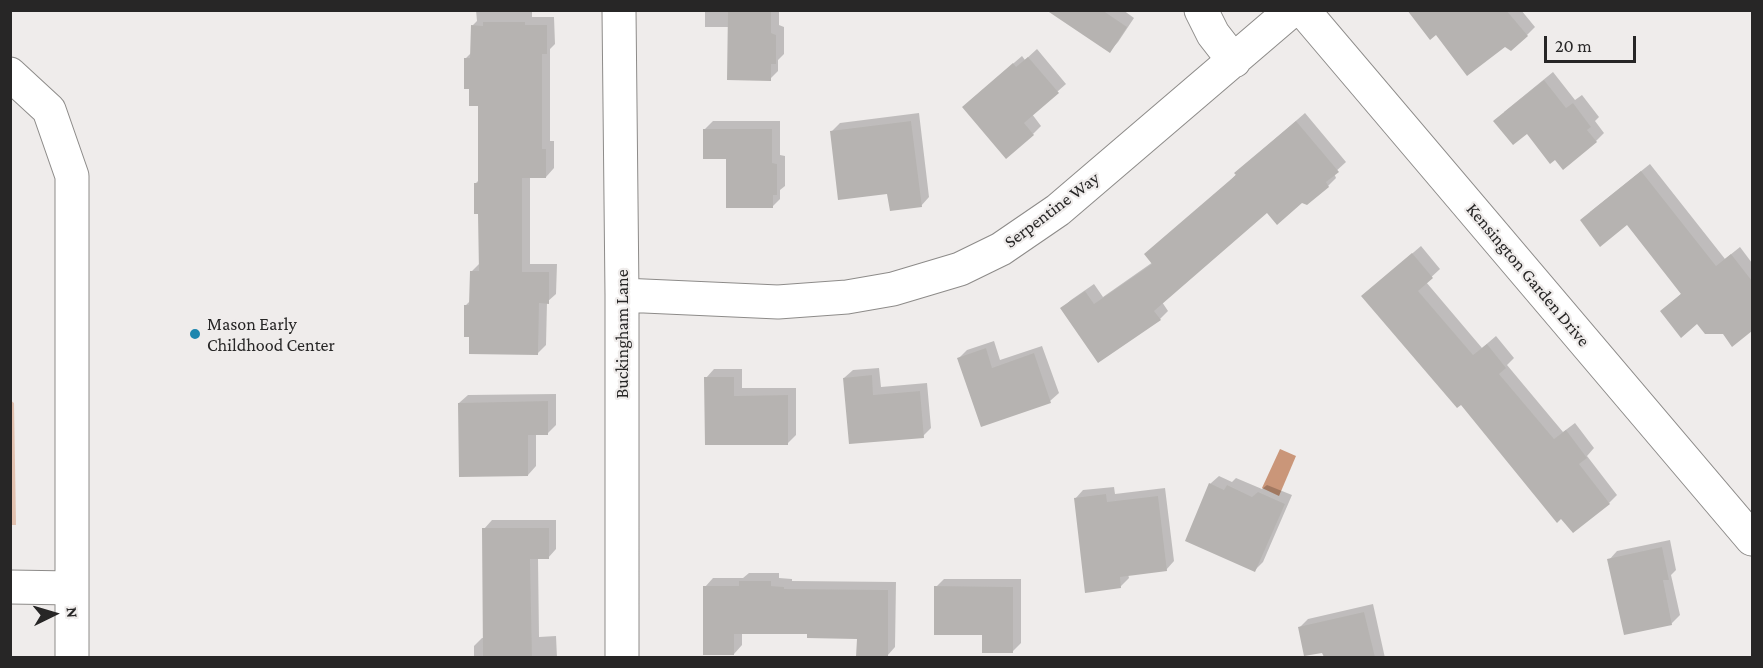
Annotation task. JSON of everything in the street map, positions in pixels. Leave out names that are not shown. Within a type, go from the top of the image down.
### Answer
[{"type":"street","name":"Buckingham Lane","points":[[619,10],[622,657]]},
{"type":"street","points":[[1202,10],[1214,34],[1234,61]]},
{"type":"street","name":"Serpentine Way","points":[[622,295],[778,302],[847,297],[893,289],[960,269],[1001,249],[1058,210],[1292,10]]},
{"type":"street","name":"Kensington Garden Drive","points":[[1303,10],[1752,539]]},
{"type":"street","points":[[10,74],[49,110],[72,176],[72,657]]},
{"type":"street","points":[[10,587],[72,588]]},
{"type":"shaded area","points":[[10,400],[14,403],[16,525],[10,525]]},
{"type":"shaded area","points":[[1280,449],[1296,456],[1279,496],[1262,488]]},
{"type":"building","points":[[728,10],[771,10],[771,33],[776,35],[776,64],[771,64],[771,81],[727,80]]},
{"type":"building","points":[[1046,10],[1102,10],[1127,27],[1110,53]]},
{"type":"building","points":[[1407,10],[1506,10],[1528,36],[1511,51],[1505,47],[1467,76],[1436,35],[1430,40]]},
{"type":"building","points":[[483,22],[525,22],[525,25],[547,25],[547,54],[542,54],[542,149],[546,149],[546,178],[522,178],[522,272],[549,272],[549,304],[539,303],[538,355],[469,354],[469,337],[464,337],[464,305],[469,305],[470,271],[479,271],[478,214],[474,214],[474,183],[478,183],[478,106],[469,106],[469,89],[464,89],[464,58],[470,58],[471,25],[483,26]]},
{"type":"building","points":[[1028,57],[1059,93],[1024,123],[1034,135],[1006,159],[962,107],[1013,63],[1016,67]]},
{"type":"building","points":[[1544,80],[1566,108],[1573,103],[1591,127],[1587,130],[1597,142],[1563,170],[1555,160],[1550,164],[1527,134],[1513,145],[1493,121]]},
{"type":"building","points":[[911,121],[922,207],[890,211],[887,194],[838,200],[830,131]]},
{"type":"building","points":[[1296,121],[1339,172],[1326,182],[1329,187],[1307,205],[1302,203],[1277,225],[1267,213],[1154,311],[1161,320],[1098,363],[1060,308],[1085,291],[1094,304],[1152,264],[1144,254]]},
{"type":"building","points":[[703,129],[772,129],[772,163],[777,164],[777,195],[773,195],[773,208],[726,208],[726,159],[703,159]]},
{"type":"building","points":[[1641,171],[1716,266],[1731,254],[1752,281],[1752,331],[1732,347],[1723,334],[1705,334],[1697,324],[1681,338],[1660,311],[1681,294],[1627,225],[1600,247],[1580,220]]},
{"type":"building","points":[[1412,253],[1433,278],[1418,291],[1473,355],[1487,344],[1506,368],[1499,374],[1554,439],[1566,430],[1587,458],[1579,464],[1610,504],[1573,533],[1561,519],[1557,523],[1461,405],[1457,408],[1361,296]]},
{"type":"building","points":[[986,348],[992,368],[1034,353],[1051,403],[981,427],[957,358]]},
{"type":"building","points":[[872,375],[873,395],[920,391],[924,438],[849,444],[843,378]]},
{"type":"building","points":[[704,377],[734,377],[734,396],[788,395],[788,445],[705,445]]},
{"type":"building","points":[[548,401],[548,435],[528,435],[528,476],[459,477],[458,403]]},
{"type":"building","points":[[1209,483],[1224,490],[1227,485],[1252,497],[1258,492],[1285,504],[1255,572],[1185,541]]},
{"type":"building","points":[[1106,494],[1107,502],[1158,496],[1167,571],[1120,577],[1121,588],[1085,593],[1074,498]]},
{"type":"building","points":[[482,528],[549,528],[549,559],[530,559],[532,657],[483,657]]},
{"type":"building","points":[[1662,547],[1669,580],[1663,580],[1672,625],[1624,635],[1607,559]]},
{"type":"building","points":[[739,581],[771,581],[771,586],[784,587],[784,589],[888,590],[888,657],[856,657],[857,639],[807,638],[807,634],[734,634],[734,655],[703,655],[703,586],[739,586]]},
{"type":"building","points":[[934,586],[1013,587],[1013,653],[982,653],[982,635],[934,635]]},
{"type":"building","points":[[1364,612],[1375,657],[1324,657],[1322,653],[1304,656],[1298,627]]},
{"type":"place","name":"Mason Early Childhood Center","points":[[195,334]]}]
